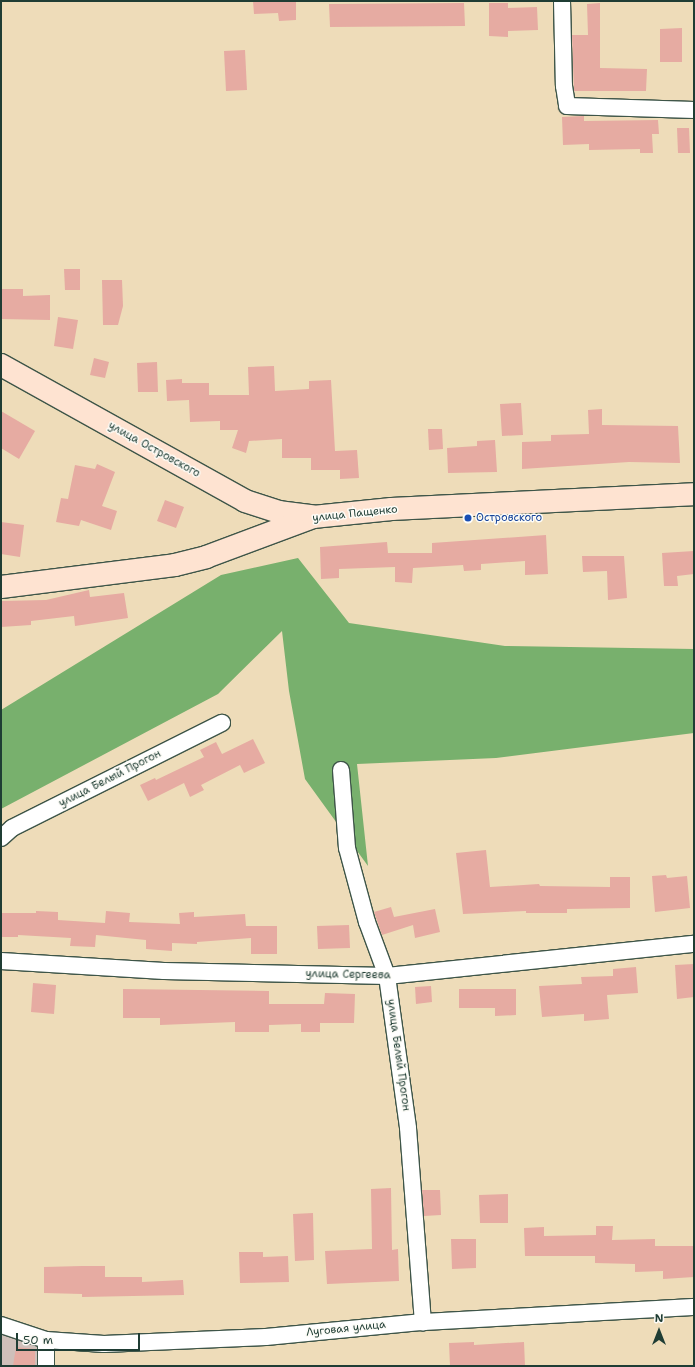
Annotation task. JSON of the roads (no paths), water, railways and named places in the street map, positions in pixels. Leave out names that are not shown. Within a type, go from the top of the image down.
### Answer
[{"type":"street","points":[[562,1],[564,86],[567,106],[694,110]]},
{"type":"street","name":"улица Островского","points":[[1,365],[245,501],[278,512],[313,517]]},
{"type":"street","name":"улица Пащенко","points":[[1,587],[175,565],[206,557],[313,517],[392,509],[694,494]]},
{"type":"street","name":"улица Белый Прогон","points":[[1,838],[12,828],[222,723]]},
{"type":"street","name":"улица Белый Прогон","points":[[341,770],[347,848],[368,922],[387,976],[408,1128],[423,1322]]},
{"type":"street","name":"улица Сергеева","points":[[1,961],[164,971],[387,976],[694,944]]},
{"type":"street","name":"Луговая улица","points":[[1,1325],[46,1340],[104,1344],[259,1338],[423,1322],[694,1307]]},
{"type":"street","points":[[46,1340],[46,1366]]},
{"type":"place","name":"Островского","points":[[468,518]]}]
